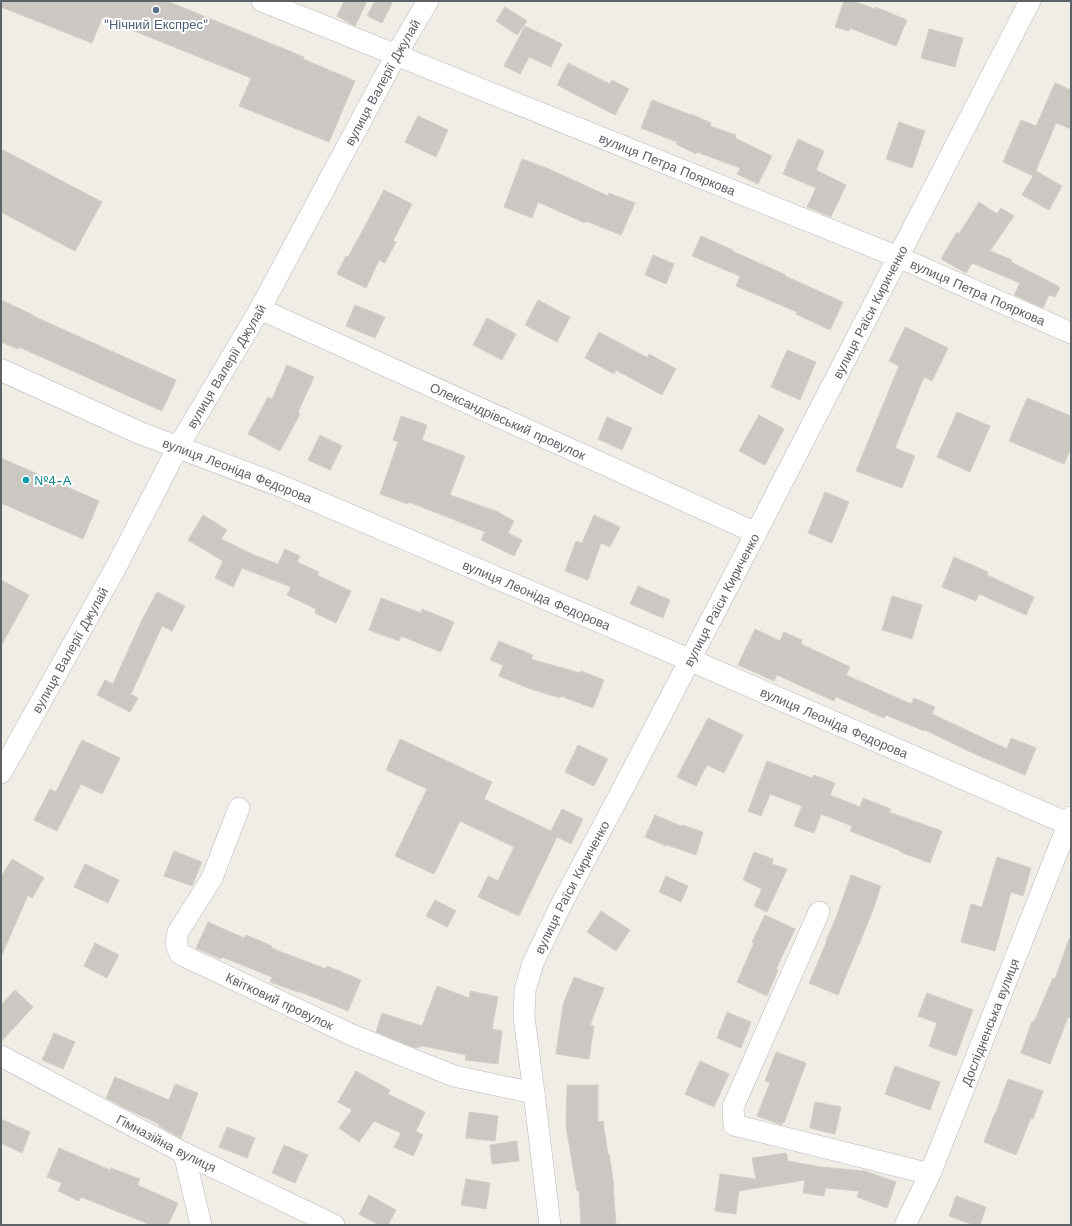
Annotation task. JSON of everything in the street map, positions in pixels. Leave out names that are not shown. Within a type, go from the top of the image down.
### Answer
[{"type":"street","name":"вулиця Петра Пояркова","points":[[262,1],[898,257],[1071,333]]},
{"type":"street","name":"вулиця Валерії Джулай","points":[[1,773],[115,568],[178,447],[260,309],[396,55],[428,1]]},
{"type":"street","name":"вулиця Раїси Кириченко","points":[[550,1225],[524,1017],[525,990],[533,963],[560,907],[756,533],[1028,2]]},
{"type":"street","name":"Олександрівський провулок","points":[[260,309],[756,533]]},
{"type":"street","name":"вулиця Леоніда Федорова","points":[[1,370],[140,433],[282,486],[1070,822]]},
{"type":"street","name":"Квітковий провулок","points":[[240,808],[212,878],[178,932],[176,944],[180,954],[352,1035],[454,1076],[534,1093]]},
{"type":"street","name":"Дослідненська вулиця","points":[[905,1225],[930,1174],[1070,822]]},
{"type":"street","points":[[819,912],[733,1107],[734,1126],[930,1174]]},
{"type":"street","name":"Гімназійна вулиця","points":[[1,1056],[184,1154],[334,1225]]},
{"type":"street","points":[[184,1154],[201,1225]]},
{"type":"building","points":[[1,1],[167,1],[304,57],[303,59],[355,81],[329,142],[239,106],[251,78],[102,18],[92,43],[1,7]]},
{"type":"building","points":[[344,1],[367,1],[355,26],[337,16]]},
{"type":"building","points":[[375,1],[393,1],[382,23],[367,16]]},
{"type":"building","points":[[844,1],[853,1],[875,9],[875,7],[907,20],[896,46],[850,28],[849,31],[835,27]]},
{"type":"building","points":[[505,7],[527,21],[517,35],[496,21]]},
{"type":"building","points":[[525,26],[562,44],[551,67],[529,57],[520,74],[504,66]]},
{"type":"building","points":[[929,29],[963,38],[955,67],[921,58]]},
{"type":"building","points":[[568,63],[610,84],[612,80],[629,89],[615,115],[557,85]]},
{"type":"building","points":[[1055,83],[1071,90],[1071,129],[1056,123],[1034,175],[1036,171],[1062,186],[1049,210],[1022,195],[1033,176],[1003,162],[1021,120],[1036,126]]},
{"type":"building","points":[[652,100],[711,123],[710,126],[736,135],[735,138],[772,156],[758,184],[737,174],[740,168],[697,152],[696,154],[676,144],[677,142],[641,128]]},
{"type":"building","points":[[418,116],[448,130],[436,157],[405,142]]},
{"type":"building","points":[[899,122],[925,131],[912,168],[886,159]]},
{"type":"building","points":[[798,139],[824,151],[816,170],[846,185],[831,217],[807,207],[816,188],[783,174]]},
{"type":"building","points":[[1,149],[102,202],[75,251],[1,212]]},
{"type":"building","points":[[522,159],[549,169],[608,196],[609,193],[635,203],[621,235],[586,221],[585,223],[538,202],[532,218],[504,207]]},
{"type":"building","points":[[384,190],[412,204],[393,241],[396,242],[385,263],[379,260],[366,288],[337,274],[346,256],[348,257]]},
{"type":"building","points":[[979,202],[997,214],[1001,208],[1014,216],[990,251],[1012,260],[1011,262],[1060,287],[1055,297],[1049,295],[1043,308],[1014,295],[1020,283],[972,263],[966,273],[941,259],[957,232],[959,234]]},
{"type":"building","points":[[701,236],[843,302],[830,330],[796,314],[797,312],[736,286],[740,276],[692,256]]},
{"type":"building","points":[[653,255],[674,264],[666,284],[645,275]]},
{"type":"building","points":[[1,300],[33,316],[176,380],[162,411],[19,347],[18,349],[1,342]]},
{"type":"building","points":[[538,300],[570,317],[557,342],[525,325]]},
{"type":"building","points":[[355,305],[385,317],[375,338],[346,326]]},
{"type":"building","points":[[487,318],[516,334],[502,360],[473,345]]},
{"type":"building","points":[[905,327],[948,348],[932,381],[924,377],[895,448],[915,456],[902,488],[856,471],[899,366],[889,361]]},
{"type":"building","points":[[599,332],[648,358],[649,354],[676,369],[662,395],[616,370],[614,374],[585,358]]},
{"type":"building","points":[[787,350],[816,362],[800,400],[771,387]]},
{"type":"building","points":[[287,365],[314,377],[298,412],[300,414],[280,451],[248,434],[268,397],[272,399]]},
{"type":"building","points":[[1027,398],[1071,416],[1071,448],[1064,464],[1009,441]]},
{"type":"building","points":[[957,412],[990,426],[970,472],[937,457]]},
{"type":"building","points":[[759,415],[784,429],[765,465],[739,451]]},
{"type":"building","points":[[401,416],[427,425],[422,440],[465,456],[450,495],[496,511],[514,521],[508,533],[522,540],[514,556],[481,540],[485,532],[409,502],[408,504],[380,494],[398,442],[393,440]]},
{"type":"building","points":[[607,417],[632,428],[622,450],[598,439]]},
{"type":"building","points":[[320,435],[342,446],[330,470],[308,460]]},
{"type":"building","name":"№4-А","points":[[1,458],[99,501],[83,539],[1,503]]},
{"type":"building","points":[[825,492],[849,502],[832,543],[808,533]]},
{"type":"building","points":[[203,515],[227,530],[221,539],[254,555],[278,564],[285,549],[300,556],[297,562],[319,572],[317,575],[351,591],[336,623],[315,613],[316,609],[287,595],[291,587],[242,568],[233,587],[215,578],[223,561],[188,540]]},
{"type":"building","points":[[594,515],[620,527],[610,547],[601,543],[588,580],[565,571],[576,541],[582,543]]},
{"type":"building","points":[[954,557],[988,572],[987,575],[1034,597],[1026,615],[979,594],[976,601],[942,587]]},
{"type":"building","points":[[1,580],[29,595],[1,646]]},
{"type":"building","points":[[638,586],[670,600],[663,618],[630,604]]},
{"type":"building","points":[[157,592],[185,606],[172,631],[162,626],[131,694],[138,698],[130,712],[97,695],[105,680],[113,684],[141,622]]},
{"type":"building","points":[[892,596],[922,605],[912,639],[882,630]]},
{"type":"building","points":[[381,598],[421,613],[422,609],[454,622],[441,652],[401,636],[399,641],[369,630]]},
{"type":"building","points":[[755,629],[780,641],[784,632],[802,640],[801,644],[850,667],[846,675],[911,704],[914,698],[935,707],[932,714],[1007,749],[1011,738],[1036,748],[1025,775],[977,755],[925,730],[924,731],[886,715],[884,718],[836,697],[834,701],[777,675],[774,681],[738,665]]},
{"type":"building","points":[[499,641],[533,655],[531,659],[580,673],[581,671],[604,680],[593,708],[561,696],[560,698],[528,688],[499,676],[503,665],[490,660]]},
{"type":"building","points":[[708,718],[743,735],[724,773],[707,765],[696,786],[677,777]]},
{"type":"building","points":[[400,739],[492,782],[484,799],[551,831],[562,809],[583,819],[571,844],[557,837],[519,916],[478,897],[488,876],[498,881],[514,847],[460,821],[434,874],[395,856],[427,789],[386,770]]},
{"type":"building","points":[[82,740],[120,758],[102,794],[81,784],[57,831],[34,820],[50,789],[56,792]]},
{"type":"building","points":[[578,745],[608,759],[594,786],[565,772]]},
{"type":"building","points":[[767,761],[812,778],[814,775],[835,783],[830,795],[860,807],[863,798],[891,809],[889,812],[942,831],[930,863],[850,831],[852,826],[821,814],[814,833],[794,826],[802,806],[770,794],[761,816],[748,811]]},
{"type":"building","points":[[655,815],[681,826],[682,825],[703,832],[696,855],[667,845],[666,846],[645,837]]},
{"type":"building","points":[[174,851],[202,862],[192,886],[164,876]]},
{"type":"building","points":[[754,852],[773,859],[772,864],[787,869],[767,912],[754,906],[762,889],[743,880]]},
{"type":"building","points":[[997,857],[1031,868],[1023,896],[1011,892],[995,951],[961,942],[971,904],[982,907]]},
{"type":"building","points":[[12,859],[44,878],[32,898],[28,895],[1,957],[1,877]]},
{"type":"building","points":[[85,864],[119,880],[108,903],[74,887]]},
{"type":"building","points":[[851,875],[881,886],[871,915],[838,995],[809,983],[827,941]]},
{"type":"building","points":[[666,876],[688,886],[681,902],[659,892]]},
{"type":"building","points":[[435,900],[456,911],[447,927],[426,916]]},
{"type":"building","points":[[601,911],[630,930],[616,951],[587,932]]},
{"type":"building","points":[[765,915],[795,929],[776,969],[778,970],[767,996],[737,982],[754,943],[752,942]]},
{"type":"building","points":[[208,922],[244,938],[246,935],[272,946],[271,948],[326,969],[327,966],[361,980],[348,1011],[298,991],[270,982],[272,977],[222,957],[221,959],[196,948]]},
{"type":"building","points":[[1069,939],[1071,939],[1071,1018],[1068,1017],[1050,1064],[1021,1053],[1032,1021],[1034,1022],[1053,978],[1055,979]]},
{"type":"building","points":[[95,943],[119,955],[107,978],[84,966]]},
{"type":"building","points":[[574,977],[604,988],[590,1025],[594,1026],[589,1059],[556,1054],[563,1005]]},
{"type":"building","points":[[437,986],[469,998],[470,991],[498,997],[492,1029],[502,1031],[498,1064],[465,1060],[466,1055],[423,1046],[415,1048],[376,1032],[382,1013],[422,1026]]},
{"type":"building","points":[[15,990],[33,1007],[1,1042],[1,1005]]},
{"type":"building","points":[[927,993],[973,1010],[956,1056],[929,1046],[937,1023],[918,1016]]},
{"type":"building","points":[[727,1012],[751,1022],[741,1048],[717,1038]]},
{"type":"building","points":[[54,1033],[75,1042],[63,1069],[42,1060]]},
{"type":"building","points":[[776,1052],[806,1063],[784,1123],[781,1122],[782,1125],[757,1116],[770,1083],[765,1081]]},
{"type":"building","points":[[700,1061],[729,1074],[714,1107],[685,1094]]},
{"type":"building","points":[[895,1066],[940,1082],[930,1110],[885,1094]]},
{"type":"building","points":[[356,1071],[390,1090],[388,1094],[425,1112],[416,1131],[423,1135],[413,1156],[394,1147],[401,1133],[374,1121],[359,1142],[339,1128],[352,1110],[338,1102]]},
{"type":"building","points":[[115,1077],[169,1100],[175,1084],[198,1093],[181,1138],[159,1126],[159,1124],[106,1098]]},
{"type":"building","points":[[1008,1079],[1043,1091],[1033,1119],[1031,1118],[1016,1155],[984,1142]]},
{"type":"building","points":[[567,1085],[598,1085],[598,1122],[603,1121],[608,1155],[609,1154],[614,1185],[616,1225],[581,1225],[579,1191],[577,1191],[566,1126]]},
{"type":"building","points":[[815,1102],[841,1107],[835,1134],[810,1128]]},
{"type":"building","points":[[469,1112],[498,1116],[495,1141],[466,1138]]},
{"type":"building","points":[[1,1119],[30,1132],[22,1153],[1,1143]]},
{"type":"building","points":[[227,1127],[255,1138],[247,1158],[219,1147]]},
{"type":"building","points":[[517,1141],[519,1161],[492,1164],[490,1145]]},
{"type":"building","points":[[284,1145],[308,1155],[295,1183],[272,1173]]},
{"type":"building","points":[[59,1148],[110,1170],[111,1168],[140,1179],[137,1185],[178,1203],[168,1225],[151,1225],[81,1197],[79,1201],[58,1191],[62,1183],[47,1177]]},
{"type":"building","points":[[786,1153],[788,1161],[821,1167],[865,1171],[896,1182],[887,1208],[857,1197],[859,1191],[826,1188],[824,1196],[803,1193],[805,1180],[739,1191],[736,1214],[715,1211],[720,1174],[756,1179],[752,1158]]},
{"type":"building","points":[[466,1179],[490,1183],[486,1209],[461,1205]]},
{"type":"building","points":[[369,1195],[396,1210],[388,1225],[379,1225],[359,1214]]},
{"type":"building","points":[[956,1196],[986,1207],[980,1225],[974,1225],[949,1216]]},
{"type":"place","name":"\"Нічний Експрес\"","points":[[156,10]]},
{"type":"place","name":"№4-А","points":[[26,480]]}]
